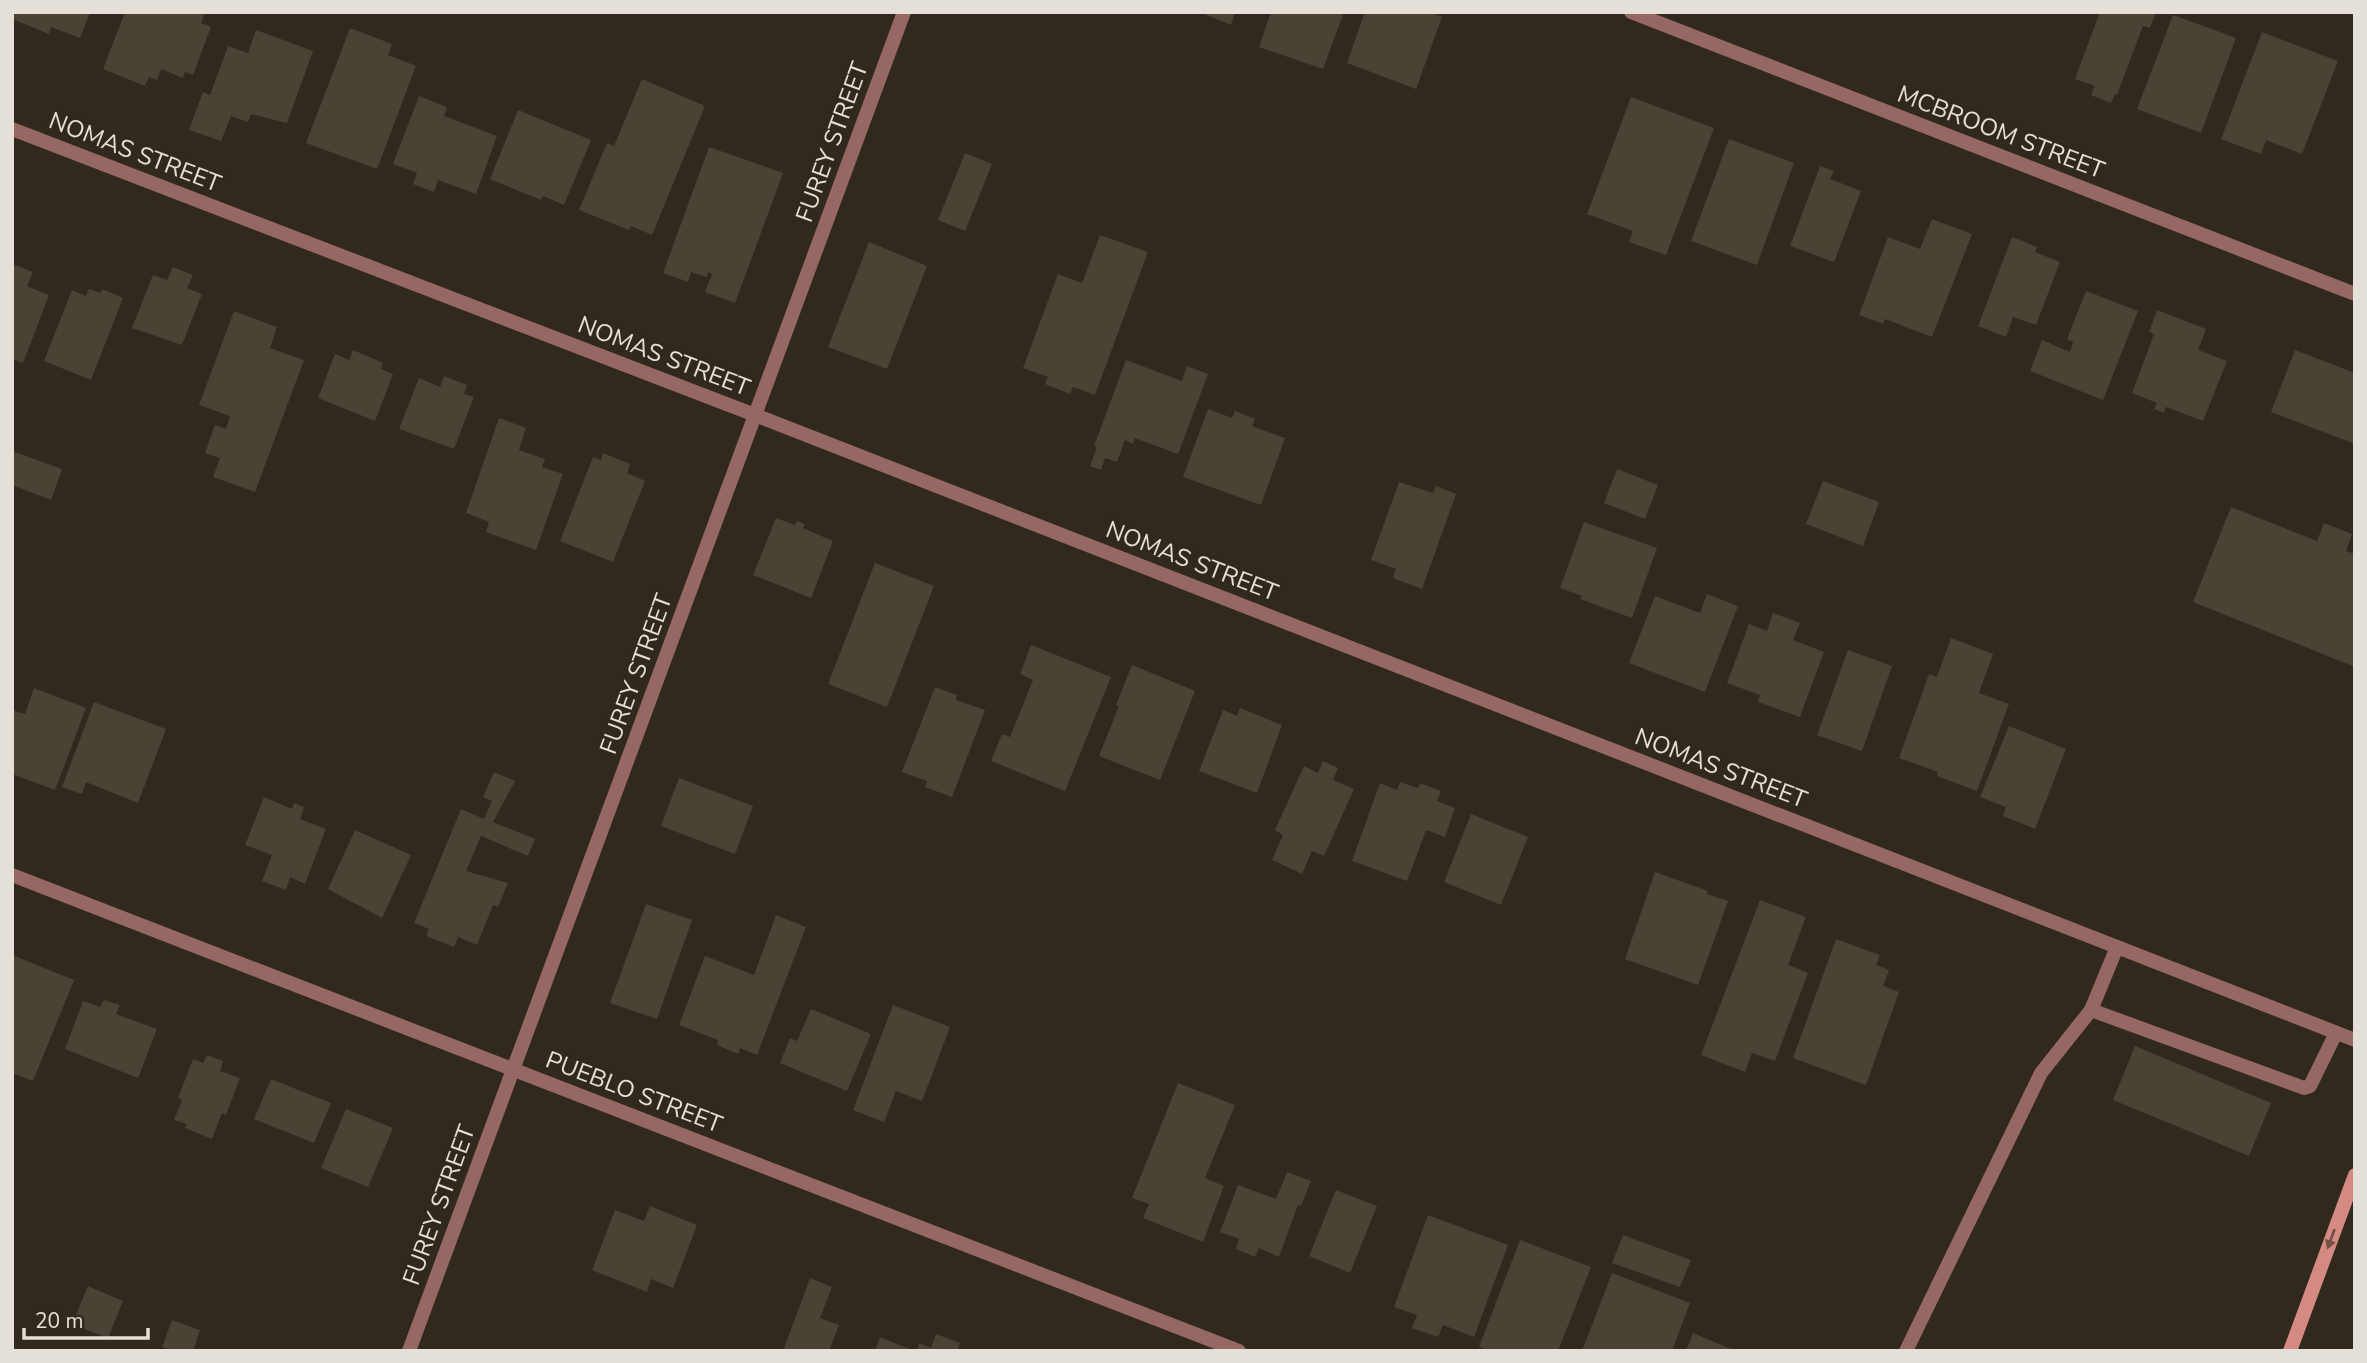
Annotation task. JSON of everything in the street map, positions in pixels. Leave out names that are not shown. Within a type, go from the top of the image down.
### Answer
[{"type":"main road","points":[[2290,1351],[2355,1175]]},
{"type":"street","name":"FUREY STREET","points":[[409,1351],[904,12]]},
{"type":"street","name":"MCBROOM STREET","points":[[1631,12],[2355,295]]},
{"type":"street","name":"NOMAS STREET","points":[[12,129],[755,415],[2355,1040]]},
{"type":"street","name":"PUEBLO STREET","points":[[12,874],[1239,1351]]},
{"type":"street","points":[[1906,1351],[2041,1073],[2091,1010],[2117,947]]},
{"type":"street","points":[[2091,1010],[2304,1088],[2310,1086],[2336,1033]]},
{"type":"building","points":[[12,12],[90,12],[80,38],[51,27],[49,34],[12,19]]},
{"type":"building","points":[[125,12],[205,12],[201,23],[211,27],[193,75],[185,72],[183,78],[161,69],[157,80],[149,77],[145,86],[103,69]]},
{"type":"building","points":[[1199,12],[1235,12],[1231,25]]},
{"type":"building","points":[[1271,12],[1344,12],[1323,69],[1259,47]]},
{"type":"building","points":[[1365,12],[1430,12],[1442,17],[1416,89],[1347,63]]},
{"type":"building","points":[[2100,12],[2156,12],[2150,28],[2143,26],[2117,95],[2115,94],[2111,103],[2091,95],[2095,86],[2075,79]]},
{"type":"building","points":[[2173,15],[2236,38],[2201,133],[2137,109]]},
{"type":"building","points":[[350,28],[392,44],[388,55],[416,66],[377,169],[306,143]]},
{"type":"building","points":[[256,30],[313,51],[287,123],[251,114],[248,122],[231,116],[221,141],[189,130],[203,92],[210,95],[228,46],[248,53]]},
{"type":"building","points":[[2262,32],[2338,61],[2302,154],[2266,140],[2261,154],[2221,139]]},
{"type":"building","points":[[642,79],[705,106],[652,235],[631,226],[629,230],[579,210],[607,143],[614,146]]},
{"type":"building","points":[[419,96],[447,107],[444,116],[497,136],[476,194],[438,180],[434,192],[413,184],[417,173],[393,164]]},
{"type":"building","points":[[1631,97],[1714,128],[1666,255],[1629,242],[1633,231],[1587,214]]},
{"type":"building","points":[[518,110],[591,140],[564,205],[543,196],[541,200],[490,179]]},
{"type":"building","points":[[1729,139],[1794,163],[1757,265],[1691,241]]},
{"type":"building","points":[[709,147],[783,173],[735,303],[705,292],[712,274],[708,272],[707,277],[691,272],[688,282],[663,273]]},
{"type":"building","points":[[965,153],[992,164],[965,231],[938,220]]},
{"type":"building","points":[[1820,166],[1834,171],[1830,179],[1861,191],[1834,262],[1790,246]]},
{"type":"building","points":[[1932,219],[1972,234],[1932,337],[1885,319],[1883,324],[1859,315],[1888,237],[1920,249]]},
{"type":"building","points":[[1100,235],[1148,252],[1095,395],[1073,387],[1070,394],[1045,384],[1048,377],[1023,368],[1058,274],[1082,283]]},
{"type":"building","points":[[2012,237],[2037,247],[2035,252],[2060,262],[2036,325],[2013,317],[2006,337],[1978,326]]},
{"type":"building","points":[[869,242],[927,266],[887,369],[828,347]]},
{"type":"building","points":[[12,264],[33,272],[27,286],[49,295],[23,363],[12,359]]},
{"type":"building","points":[[173,267],[193,275],[187,288],[202,294],[182,345],[132,328],[153,275],[167,280]]},
{"type":"building","points":[[89,289],[101,293],[102,289],[123,298],[91,380],[44,361],[72,290],[86,296]]},
{"type":"building","points":[[2086,291],[2138,311],[2103,400],[2030,371],[2042,340],[2070,352],[2073,342],[2067,339]]},
{"type":"building","points":[[2157,310],[2206,329],[2198,350],[2227,361],[2203,421],[2166,407],[2164,413],[2154,409],[2157,403],[2132,393],[2154,334],[2149,332]]},
{"type":"building","points":[[234,311],[277,327],[270,348],[304,360],[255,492],[213,477],[220,458],[205,453],[215,425],[226,429],[230,416],[199,405]]},
{"type":"building","points":[[353,350],[383,363],[381,369],[393,374],[375,421],[318,398],[335,354],[349,360]]},
{"type":"building","points":[[2295,350],[2355,373],[2355,444],[2271,412]]},
{"type":"building","points":[[1126,360],[1182,381],[1187,366],[1208,374],[1178,454],[1135,438],[1133,444],[1125,440],[1117,462],[1105,458],[1101,470],[1090,466],[1097,447],[1094,446]]},
{"type":"building","points":[[444,376],[467,385],[464,394],[474,397],[454,449],[399,429],[419,378],[440,387]]},
{"type":"building","points":[[1208,409],[1232,418],[1235,411],[1255,419],[1252,426],[1285,438],[1261,505],[1183,477]]},
{"type":"building","points":[[499,418],[526,428],[519,450],[545,459],[542,467],[563,474],[536,550],[486,532],[489,522],[466,513]]},
{"type":"building","points":[[12,451],[62,469],[51,500],[12,485]]},
{"type":"building","points":[[603,453],[630,464],[627,473],[645,481],[613,562],[560,541],[593,457],[601,460]]},
{"type":"building","points":[[1617,469],[1658,485],[1645,519],[1604,503]]},
{"type":"building","points":[[1823,481],[1879,502],[1863,546],[1806,524]]},
{"type":"building","points":[[1399,482],[1433,493],[1436,486],[1456,494],[1422,589],[1393,578],[1396,569],[1371,560]]},
{"type":"building","points":[[2231,507],[2317,541],[2324,523],[2352,534],[2346,551],[2355,554],[2355,667],[2193,602]]},
{"type":"building","points":[[776,518],[795,525],[797,521],[805,524],[803,528],[833,541],[811,598],[753,575]]},
{"type":"building","points":[[1584,522],[1657,548],[1632,618],[1580,599],[1582,596],[1560,588]]},
{"type":"building","points":[[875,563],[934,586],[887,707],[828,684]]},
{"type":"building","points":[[1707,594],[1738,606],[1705,692],[1629,663],[1655,596],[1700,613]]},
{"type":"building","points":[[1773,613],[1800,623],[1793,640],[1824,652],[1800,717],[1758,702],[1760,695],[1727,683],[1749,624],[1767,631]]},
{"type":"building","points":[[1951,638],[1993,654],[1979,693],[2009,704],[1977,791],[1937,776],[1938,772],[1899,758],[1929,674],[1937,677]]},
{"type":"building","points":[[1031,645],[1111,677],[1065,791],[991,761],[1002,734],[1010,737],[1033,680],[1020,674]]},
{"type":"building","points":[[1848,650],[1892,666],[1862,751],[1817,735]]},
{"type":"building","points":[[1132,665],[1195,691],[1160,780],[1099,756]]},
{"type":"building","points":[[935,687],[957,695],[956,700],[985,710],[952,797],[925,787],[927,781],[902,772]]},
{"type":"building","points":[[34,688],[86,708],[55,790],[12,774],[12,710],[25,714]]},
{"type":"building","points":[[94,702],[166,729],[138,803],[86,782],[82,794],[62,787]]},
{"type":"building","points":[[1240,708],[1282,725],[1257,793],[1199,771],[1223,710],[1237,716]]},
{"type":"building","points":[[2009,726],[2066,749],[2035,829],[2003,816],[2006,807],[1980,797]]},
{"type":"building","points":[[1323,761],[1338,768],[1333,780],[1354,789],[1324,856],[1312,851],[1302,874],[1272,860],[1283,835],[1275,830],[1304,766],[1318,773]]},
{"type":"building","points":[[494,772],[515,781],[493,822],[535,839],[528,856],[481,836],[466,871],[508,883],[498,907],[493,905],[477,945],[458,937],[454,947],[426,936],[429,929],[414,923],[461,809],[484,819],[492,801],[483,797]]},
{"type":"building","points":[[679,778],[753,806],[735,854],[661,826]]},
{"type":"building","points":[[1400,782],[1418,788],[1420,783],[1441,791],[1437,801],[1455,808],[1445,837],[1426,830],[1407,881],[1352,861],[1380,783],[1397,790]]},
{"type":"building","points":[[264,797],[292,809],[294,803],[304,807],[300,819],[326,829],[305,884],[290,877],[286,890],[262,881],[272,855],[245,845]]},
{"type":"building","points":[[1471,814],[1528,837],[1501,905],[1444,882]]},
{"type":"building","points":[[355,830],[411,855],[382,918],[328,889]]},
{"type":"building","points":[[1655,872],[1728,901],[1698,985],[1625,959]]},
{"type":"building","points":[[1760,900],[1806,917],[1788,965],[1808,973],[1775,1061],[1752,1053],[1745,1072],[1701,1055]]},
{"type":"building","points":[[646,904],[692,920],[657,1019],[610,1003]]},
{"type":"building","points":[[776,915],[806,927],[757,1055],[740,1048],[738,1054],[717,1045],[718,1040],[679,1025],[705,956],[754,975]]},
{"type":"building","points":[[1836,939],[1880,955],[1876,965],[1889,970],[1883,986],[1899,992],[1866,1085],[1793,1058]]},
{"type":"building","points":[[12,955],[74,980],[33,1081],[12,1073]]},
{"type":"building","points":[[104,1000],[120,1005],[116,1014],[157,1029],[138,1078],[65,1049],[83,1001],[100,1007]]},
{"type":"building","points":[[893,1005],[950,1027],[922,1101],[896,1091],[884,1122],[853,1110]]},
{"type":"building","points":[[811,1009],[871,1034],[847,1091],[780,1063],[790,1038],[797,1041]]},
{"type":"building","points":[[2135,1046],[2271,1103],[2249,1156],[2113,1100]]},
{"type":"building","points":[[207,1055],[223,1061],[220,1071],[240,1078],[226,1115],[222,1113],[212,1139],[185,1128],[187,1124],[174,1120],[182,1100],[178,1098],[193,1059],[203,1063]]},
{"type":"building","points":[[271,1079],[331,1103],[314,1143],[254,1119]]},
{"type":"building","points":[[1178,1083],[1235,1105],[1205,1178],[1224,1186],[1203,1242],[1143,1218],[1149,1204],[1132,1198]]},
{"type":"building","points":[[346,1109],[393,1128],[368,1187],[321,1168]]},
{"type":"building","points":[[1287,1172],[1311,1181],[1301,1206],[1298,1205],[1279,1257],[1259,1248],[1255,1257],[1236,1249],[1239,1239],[1220,1232],[1238,1185],[1276,1199]]},
{"type":"building","points":[[1336,1190],[1377,1206],[1350,1273],[1309,1256]]},
{"type":"building","points":[[650,1206],[697,1225],[673,1288],[651,1279],[647,1292],[592,1270],[615,1210],[644,1221]]},
{"type":"building","points":[[1428,1215],[1508,1245],[1474,1337],[1443,1325],[1438,1337],[1412,1328],[1417,1315],[1394,1307]]},
{"type":"building","points":[[1623,1235],[1691,1260],[1680,1287],[1612,1263]]},
{"type":"building","points":[[1520,1240],[1591,1267],[1558,1351],[1489,1351],[1479,1347]]},
{"type":"building","points":[[1612,1273],[1690,1303],[1672,1351],[1582,1351]]},
{"type":"building","points":[[810,1278],[832,1287],[820,1318],[839,1325],[829,1351],[783,1351]]},
{"type":"building","points":[[88,1286],[123,1301],[108,1338],[72,1324]]},
{"type":"building","points":[[172,1320],[200,1330],[193,1351],[174,1351],[162,1347]]},
{"type":"building","points":[[1693,1333],[1736,1351],[1686,1351]]},
{"type":"building","points":[[936,1334],[960,1343],[958,1351],[917,1351],[919,1343],[931,1348]]},
{"type":"building","points":[[880,1337],[914,1351],[875,1351]]}]
